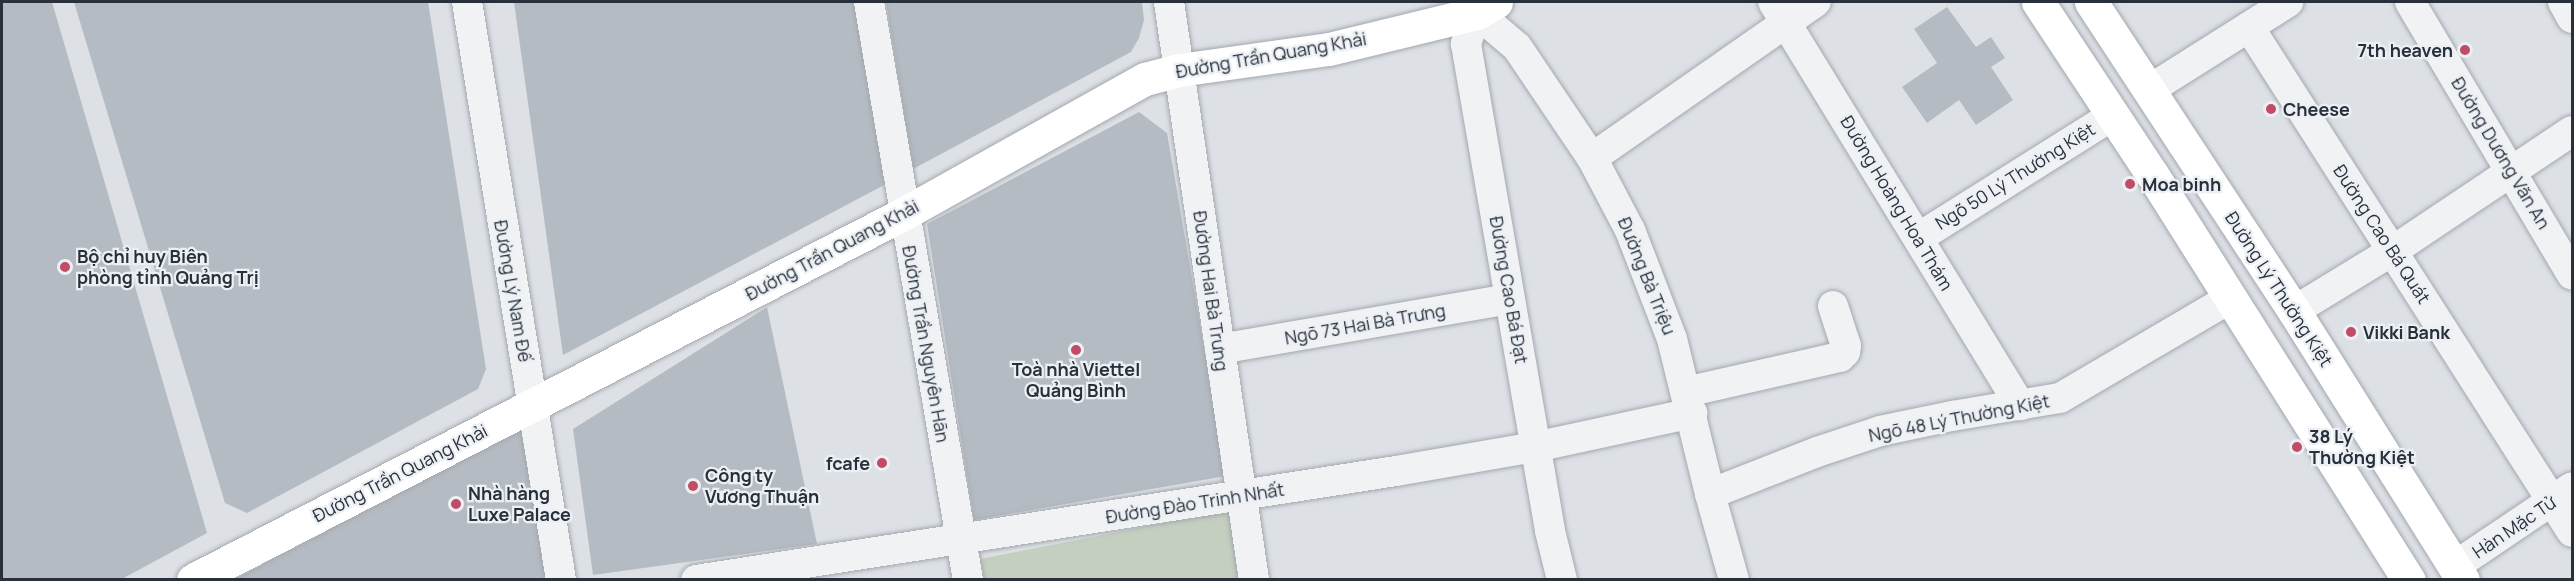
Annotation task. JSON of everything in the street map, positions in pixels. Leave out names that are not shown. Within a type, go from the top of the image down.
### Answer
[{"type":"main road","points":[[2038,2],[2152,174],[2229,299],[2409,579]]},
{"type":"main road","name":"Đường Lý Thường Kiệt","points":[[2091,2],[2294,311],[2450,575]]},
{"type":"main road","name":"Đường Trần Quang Khải","points":[[193,579],[903,214],[1145,79],[1179,70],[1329,49],[1483,5]]},
{"type":"main road","points":[[2113,115],[2149,90]]},
{"type":"main road","points":[[2152,174],[2188,150]]},
{"type":"street","name":"Đường Lý Nam Đế","points":[[467,2],[561,579]]},
{"type":"street","name":"Đường Trần Nguyên Hãn","points":[[869,2],[903,214],[968,579]]},
{"type":"street","name":"Đường Hai Bà Trưng","points":[[1169,2],[1254,579]]},
{"type":"street","points":[[1592,158],[1780,12],[1816,2]]},
{"type":"street","points":[[2149,90],[2288,2]]},
{"type":"street","name":"Đường Dương Văn An","points":[[2410,2],[2513,171],[2572,275]]},
{"type":"street","points":[[2563,2],[2572,18]]},
{"type":"street","name":"Đường Bà Triệu","points":[[1483,5],[1517,47],[1592,158],[1616,201],[1649,273],[1672,339],[1710,494],[1734,579]]},
{"type":"street","name":"Đường Cao Bá Đạt","points":[[1483,5],[1466,44],[1550,531],[1562,579]]},
{"type":"street","name":"Đường Hoàng Hoa Thám","points":[[1780,12],[2020,405]]},
{"type":"street","name":"Đường Cao Bá Quát","points":[[2249,27],[2306,118],[2394,250],[2563,494],[2572,532]]},
{"type":"street","name":"Ngõ 50 Lý Thường Kiệt","points":[[1918,238],[2113,115]]},
{"type":"street","points":[[2294,311],[2394,250],[2572,131]]},
{"type":"street","name":"Ngõ 73 Hai Bà Trưng","points":[[1220,349],[1510,298]]},
{"type":"street","name":"Ngõ 48 Lý Thường Kiệt","points":[[1710,494],[1817,452],[1881,431],[1952,416],[2060,398],[2229,299]]},
{"type":"street","name":"Đường Đào Trinh Nhất","points":[[696,579],[1241,496],[1535,447],[1840,357],[1845,352],[1846,346],[1833,306]]},
{"type":"street","name":"Hàn Mặc Tử","points":[[2450,575],[2563,494]]},
{"type":"green space","points":[[1230,510],[1240,579],[984,579],[980,559]]},
{"type":"building","name":"Bộ chỉ huy Biên phòng tỉnh Quảng Trị","points":[[2,2],[52,2],[207,533],[120,580],[2,580]]},
{"type":"building","points":[[74,2],[428,2],[486,369],[478,389],[247,513],[225,503]]},
{"type":"building","points":[[514,2],[856,2],[886,184],[563,355]]},
{"type":"building","points":[[886,2],[1142,2],[1144,20],[1139,38],[1131,52],[913,169]]},
{"type":"building","points":[[1947,7],[1976,47],[1991,37],[2005,58],[1991,67],[2013,100],[1976,125],[1959,100],[1927,123],[1902,87],[1937,63],[1914,29]]},
{"type":"building","name":"Toà nhà Viettel Quảng Bình","points":[[1139,112],[1167,133],[1226,476],[974,520],[927,224]]},
{"type":"building","name":"Công ty Vương Thuận","points":[[767,307],[817,544],[593,575],[573,429]]},
{"type":"building","name":"Nhà hàng Luxe Palace","points":[[523,428],[548,580],[233,580]]},
{"type":"place","name":"7th heaven","points":[[2465,50]]},
{"type":"place","name":"Cheese","points":[[2271,109]]},
{"type":"place","name":"Moa binh","points":[[2130,184]]},
{"type":"place","name":"Bộ chỉ huy Biên phòng tỉnh Quảng Trị","points":[[65,267]]},
{"type":"place","name":"Vikki Bank","points":[[2351,332]]},
{"type":"place","name":"Toà nhà Viettel Quảng Bình","points":[[1076,350]]},
{"type":"place","name":"38 Lý Thường Kiệt","points":[[2297,447]]},
{"type":"place","name":"fcafe","points":[[882,463]]},
{"type":"place","name":"Công ty Vương Thuận","points":[[693,486]]},
{"type":"place","name":"Nhà hàng Luxe Palace","points":[[456,504]]}]
